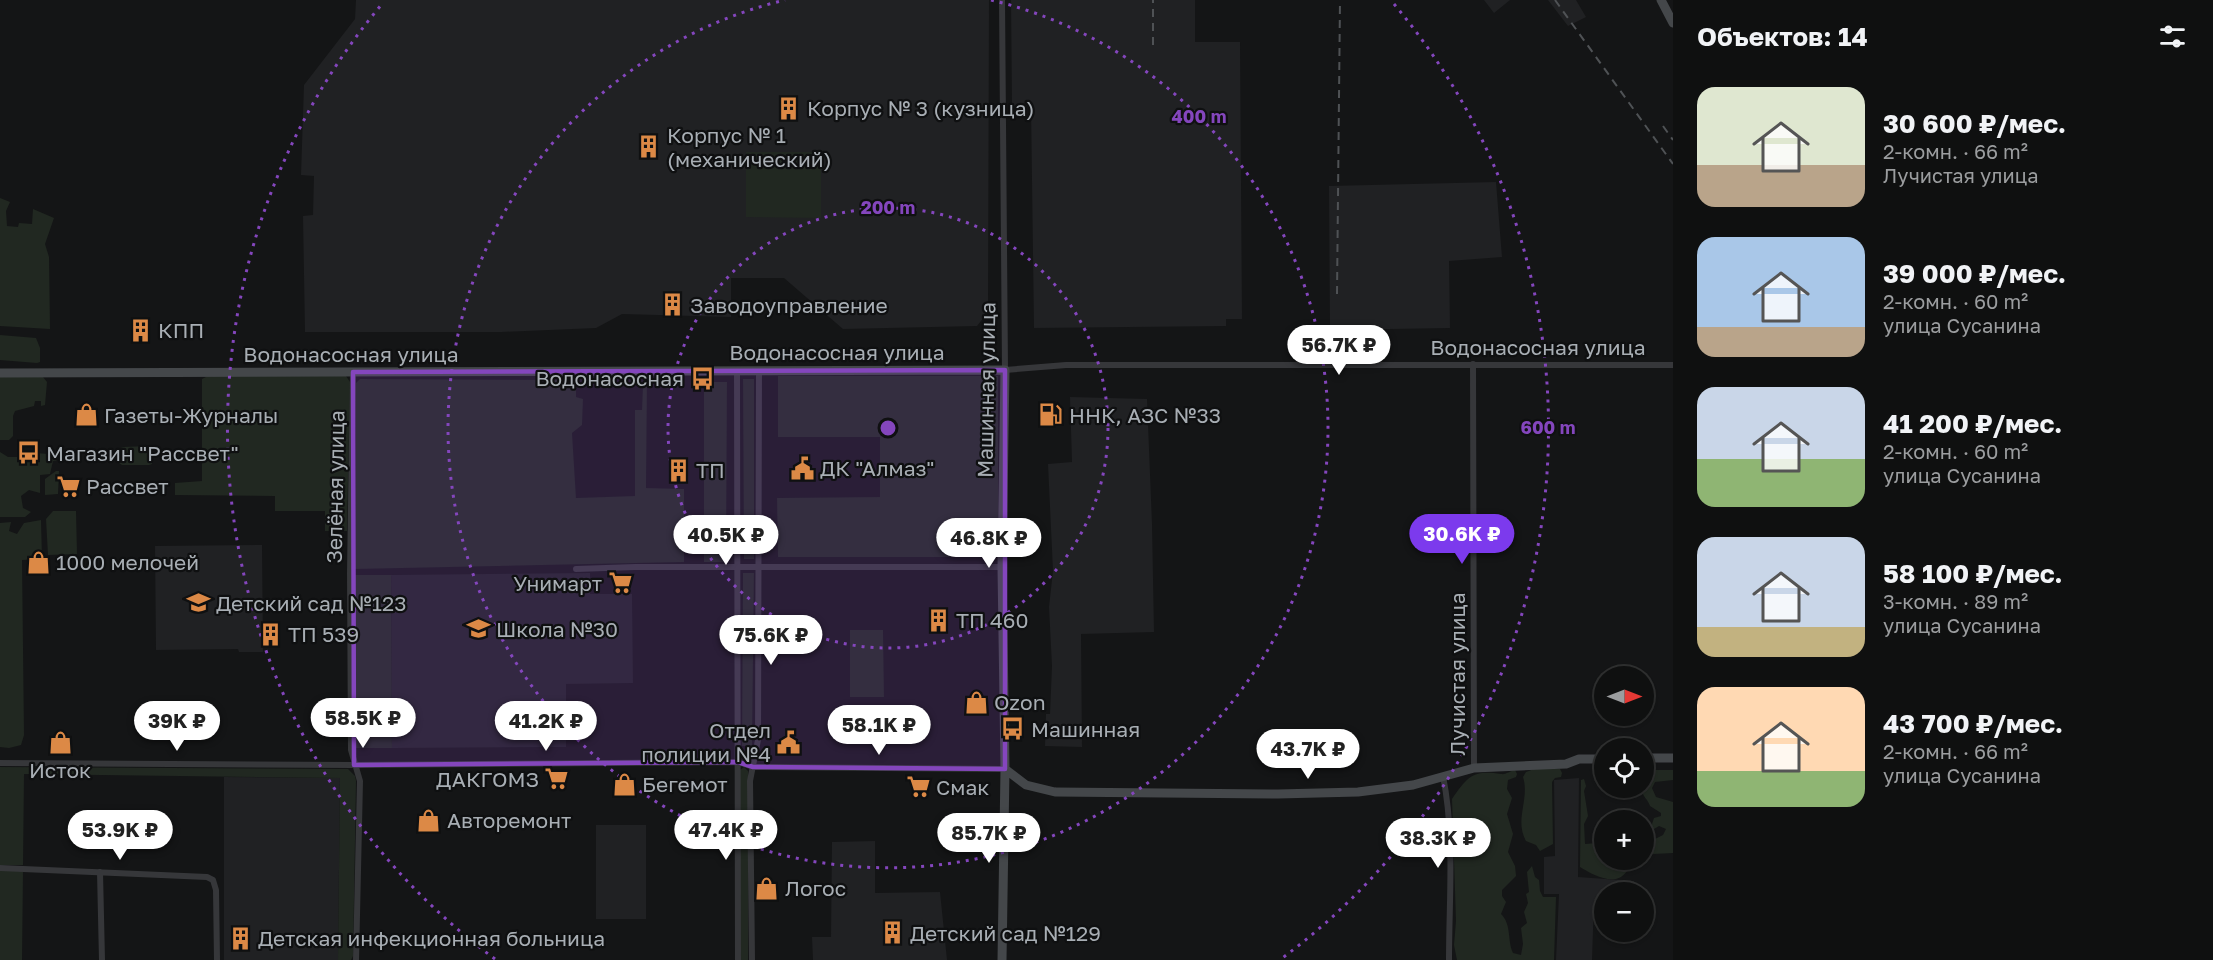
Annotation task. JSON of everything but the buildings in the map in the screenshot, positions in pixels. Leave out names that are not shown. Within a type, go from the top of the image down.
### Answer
[{"type":"street","name":"Машинная улица","points":[[1002,0],[1005,370],[1002,567],[1005,769],[1002,960]]},
{"type":"street","points":[[1661,0],[1673,23]]},
{"type":"street","name":"Лучистая улица","points":[[1473,364],[1474,768]]},
{"type":"street","name":"Водонасосная улица","points":[[0,373],[1005,370],[1066,365],[1673,365]]},
{"type":"street","points":[[737,371],[738,960]]},
{"type":"street","points":[[752,960],[750,781],[758,740],[759,371]]},
{"type":"street","name":"Зелёная улица","points":[[353,372],[350,573],[351,750],[360,781],[357,960]]},
{"type":"street","points":[[576,569],[1002,567]]},
{"type":"street","points":[[1654,758],[1673,758]]},
{"type":"street","points":[[0,763],[354,765],[738,762],[753,767],[1005,769],[1026,785],[1061,792],[1278,794],[1358,792],[1413,785],[1474,768],[1566,764],[1580,759],[1594,759]]},
{"type":"street","points":[[1443,776],[1449,814],[1451,879],[1449,960]]},
{"type":"street","points":[[0,868],[207,877],[213,880],[216,890],[217,960]]},
{"type":"street","points":[[100,872],[102,960]]},
{"type":"highlighted area","points":[[1005,370],[1005,769],[753,767],[738,762],[354,765],[353,372]]},
{"type":"shaded area","points":[[356,0],[989,0],[988,312],[977,326],[843,329],[784,278],[731,278],[731,317],[622,314],[596,328],[501,332],[305,332],[303,216],[313,215],[314,176],[301,175],[304,85],[355,19]]},
{"type":"shaded area","points":[[1011,0],[1195,0],[1195,42],[1240,42],[1242,319],[1226,319],[1226,326],[1034,328],[1031,106],[1012,106]]},
{"type":"shaded area","points":[[1484,0],[1510,0],[1494,13]]},
{"type":"shaded area","points":[[1548,0],[1576,0],[1586,17],[1568,26]]},
{"type":"shaded area","points":[[746,152],[821,152],[821,218],[746,217]]},
{"type":"shaded area","points":[[1496,182],[1502,257],[1449,261],[1450,328],[1330,330],[1329,186]]},
{"type":"shaded area","points":[[0,198],[10,202],[6,211],[7,226],[18,227],[19,223],[32,224],[33,209],[54,218],[45,244],[49,257],[50,329],[0,326]]},
{"type":"shaded area","points":[[0,335],[36,338],[40,348],[40,362],[0,360]]},
{"type":"shaded area","points":[[0,376],[43,377],[47,382],[45,405],[41,406],[41,401],[35,401],[34,406],[15,411],[13,436],[9,440],[0,440]]},
{"type":"shaded area","points":[[208,376],[346,376],[350,382],[347,531],[325,531],[325,511],[275,511],[275,496],[175,495],[175,483],[202,481],[202,379]]},
{"type":"shaded area","points":[[778,376],[998,376],[998,557],[778,557],[777,498],[880,497],[880,437],[778,437]]},
{"type":"shaded area","points":[[360,379],[576,380],[576,397],[583,399],[582,425],[572,433],[576,498],[635,496],[635,410],[642,410],[643,385],[636,384],[635,381],[647,382],[646,488],[684,489],[684,562],[355,569],[356,383]]},
{"type":"shaded area","points":[[743,379],[754,379],[754,559],[744,559]]},
{"type":"shaded area","points":[[704,382],[727,382],[726,562],[704,562]]},
{"type":"shaded area","points":[[1070,397],[1147,399],[1152,524],[1154,632],[1081,634],[1082,747],[1045,746],[1046,714],[1050,714],[1052,666],[1049,607],[1053,571],[1048,464],[1072,462]]},
{"type":"shaded area","points":[[149,446],[152,448],[152,464],[122,465],[119,463],[119,449]]},
{"type":"shaded area","points":[[0,452],[8,457],[30,457],[36,453],[60,455],[56,461],[53,461],[50,474],[40,475],[40,493],[29,490],[21,496],[23,508],[31,512],[25,517],[0,517]]},
{"type":"shaded area","points":[[59,471],[58,494],[45,495],[45,479]]},
{"type":"shaded area","points":[[53,511],[76,511],[77,554],[48,555],[46,519]]},
{"type":"shaded area","points":[[41,520],[42,559],[22,560],[24,735],[21,745],[9,748],[0,747],[0,523],[11,522],[9,531],[17,534],[24,523]]},
{"type":"shaded area","points":[[262,545],[263,652],[239,652],[238,649],[156,650],[155,546]]},
{"type":"shaded area","name":"Школа №30","points":[[590,573],[590,594],[632,594],[633,683],[566,684],[566,747],[392,748],[391,575]]},
{"type":"shaded area","points":[[743,573],[754,573],[752,746],[742,746]]},
{"type":"shaded area","points":[[355,575],[391,575],[392,748],[355,748]]},
{"type":"shaded area","points":[[850,630],[883,630],[884,697],[850,697]]},
{"type":"shaded area","points":[[0,767],[348,769],[355,776],[356,781],[353,956],[351,960],[338,960],[340,778],[24,774],[23,865],[0,865]]},
{"type":"shaded area","points":[[744,767],[748,771],[748,960],[740,960],[740,770]]},
{"type":"shaded area","points":[[1534,769],[1560,769],[1562,773],[1561,777],[1555,778],[1552,782],[1553,844],[1540,851],[1536,845],[1526,841],[1521,825],[1525,793],[1523,777],[1526,772]]},
{"type":"shaded area","points":[[1515,770],[1516,777],[1508,780],[1507,789],[1512,798],[1507,814],[1513,834],[1508,852],[1515,866],[1516,876],[1502,890],[1502,896],[1506,902],[1501,914],[1507,923],[1513,953],[1521,955],[1523,944],[1521,928],[1527,923],[1524,912],[1528,903],[1526,894],[1529,892],[1527,872],[1532,866],[1535,877],[1539,880],[1543,897],[1556,897],[1554,960],[1457,960],[1454,945],[1456,921],[1452,799],[1472,776],[1484,773],[1504,774]]},
{"type":"shaded area","points":[[1654,770],[1673,770],[1673,780],[1654,784]]},
{"type":"shaded area","points":[[224,777],[340,778],[338,960],[224,960]]},
{"type":"shaded area","points":[[1579,778],[1578,877],[1634,881],[1594,882],[1592,960],[1556,960],[1559,894],[1544,894],[1544,857],[1555,856],[1554,780]]},
{"type":"shaded area","points":[[1584,779],[1586,786],[1584,791],[1588,816],[1584,824],[1585,844],[1594,843],[1594,870],[1627,870],[1617,879],[1604,878],[1580,867],[1581,780]]},
{"type":"shaded area","points":[[1654,792],[1656,797],[1673,802],[1673,853],[1654,854],[1654,840],[1663,835],[1666,829],[1659,826],[1654,829],[1654,818],[1661,816],[1661,813],[1650,806],[1646,798],[1654,798]]},
{"type":"shaded area","points":[[596,825],[646,825],[646,919],[596,919]]},
{"type":"shaded area","points":[[875,841],[875,893],[940,892],[947,960],[813,960],[812,937],[831,937],[832,842]]},
{"type":"shaded area","points":[[0,870],[23,871],[22,960],[0,960]]},
{"type":"railway","points":[[1153,0],[1153,45]]},
{"type":"railway","points":[[1337,294],[1340,0]]},
{"type":"railway","points":[[1555,0],[1673,164]]},
{"type":"railway","points":[[1663,126],[1673,140]]},
{"type":"place","name":"Корпус № 3 (кузница)","points":[[789,108]]},
{"type":"place","name":"Корпус № 1 (механический)","points":[[649,147]]},
{"type":"place","name":"Заводоуправление","points":[[672,305]]},
{"type":"place","name":"КПП","points":[[140,330]]},
{"type":"place","name":"Водонасосная","points":[[702,378]]},
{"type":"place","name":"Газеты-Журналы","points":[[86,415]]},
{"type":"place","name":"ННК, АЗС №33","points":[[1051,415]]},
{"type":"place","name":"Магазин \"Рассвет\"","points":[[28,453]]},
{"type":"place","name":"ДК \"Алмаз\"","points":[[802,468]]},
{"type":"place","name":"ТП","points":[[678,470]]},
{"type":"place","name":"Рассвет","points":[[68,486]]},
{"type":"place","name":"1000 мелочей","points":[[38,562]]},
{"type":"place","name":"Унимарт","points":[[620,583]]},
{"type":"place","name":"Детский сад №123","points":[[198,603]]},
{"type":"place","name":"ТП 460","points":[[938,620]]},
{"type":"place","name":"Школа №30","points":[[478,629]]},
{"type":"place","name":"ТП 539","points":[[270,634]]},
{"type":"place","name":"Ozon","points":[[976,702]]},
{"type":"place","name":"Машинная","points":[[1013,729]]},
{"type":"place","name":"Исток","points":[[60,742]]},
{"type":"place","name":"Отдел полиции №4","points":[[789,742]]},
{"type":"place","name":"ДАКГОМЗ","points":[[557,779]]},
{"type":"place","name":"Бегемот","points":[[624,784]]},
{"type":"place","name":"Смак","points":[[918,787]]},
{"type":"place","name":"Авторемонт","points":[[429,820]]},
{"type":"place","name":"Логос","points":[[767,888]]},
{"type":"place","name":"Детский сад №129","points":[[892,933]]},
{"type":"place","name":"Детская инфекционная больница","points":[[240,938]]}]
